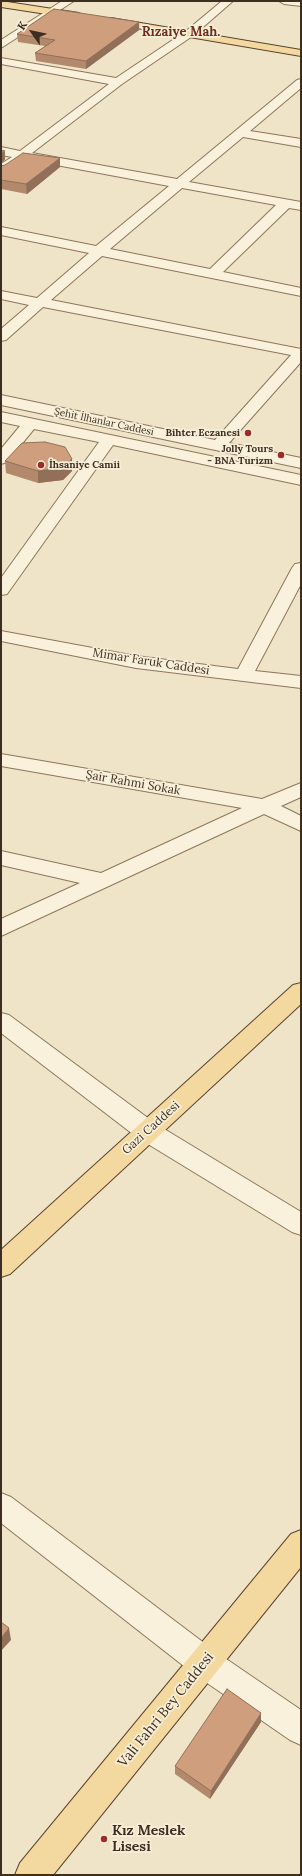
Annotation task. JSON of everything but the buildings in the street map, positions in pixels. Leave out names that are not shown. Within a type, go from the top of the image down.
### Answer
[{"type":"main road","points":[[1,4],[190,33],[301,53]]},
{"type":"main road","name":"Gazi Caddesi","points":[[1,1266],[301,991]]},
{"type":"main road","name":"Vali Fahri Bey Caddesi","points":[[32,1875],[301,1544]]},
{"type":"street","points":[[1,45],[69,1]]},
{"type":"street","points":[[1,170],[118,82],[190,33],[228,1]]},
{"type":"street","points":[[284,1],[301,4]]},
{"type":"street","points":[[1,61],[118,82]]},
{"type":"street","points":[[1,337],[99,251],[301,82]]},
{"type":"street","points":[[241,133],[301,143]]},
{"type":"street","points":[[1,150],[301,206]]},
{"type":"street","points":[[212,275],[286,203]]},
{"type":"street","points":[[1,231],[301,292]]},
{"type":"street","points":[[1,295],[301,353]]},
{"type":"street","points":[[218,446],[301,353]]},
{"type":"street","name":"Şehit İlhanlar Caddesi","points":[[1,400],[301,464]]},
{"type":"street","name":"Şehit İlhanlar Caddesi","points":[[1,417],[108,441],[301,480]]},
{"type":"street","points":[[1,459],[30,423]]},
{"type":"street","points":[[1,590],[108,441]]},
{"type":"street","points":[[242,676],[301,568]]},
{"type":"street","name":"Mimar Faruk Caddesi","points":[[1,636],[136,662],[301,682]]},
{"type":"street","name":"Şair Rahmi Sokak","points":[[1,760],[265,806],[301,824]]},
{"type":"street","points":[[1,928],[301,789]]},
{"type":"street","points":[[1,858],[103,881]]},
{"type":"street","points":[[1,1021],[147,1132],[301,1225]]},
{"type":"street","points":[[1,1506],[205,1663],[301,1730]]},
{"type":"place","name":"Bihter Eczanesi","points":[[248,433]]},
{"type":"place","name":"Jolly Tours - BNA Turizm","points":[[281,455]]},
{"type":"place","name":"İhsaniye Camii","points":[[41,465]]},
{"type":"place","name":"Kız Meslek Lisesi","points":[[104,1839]]},
{"type":"district","name":"Rızaiye Mah.","points":[[181,32]]}]
